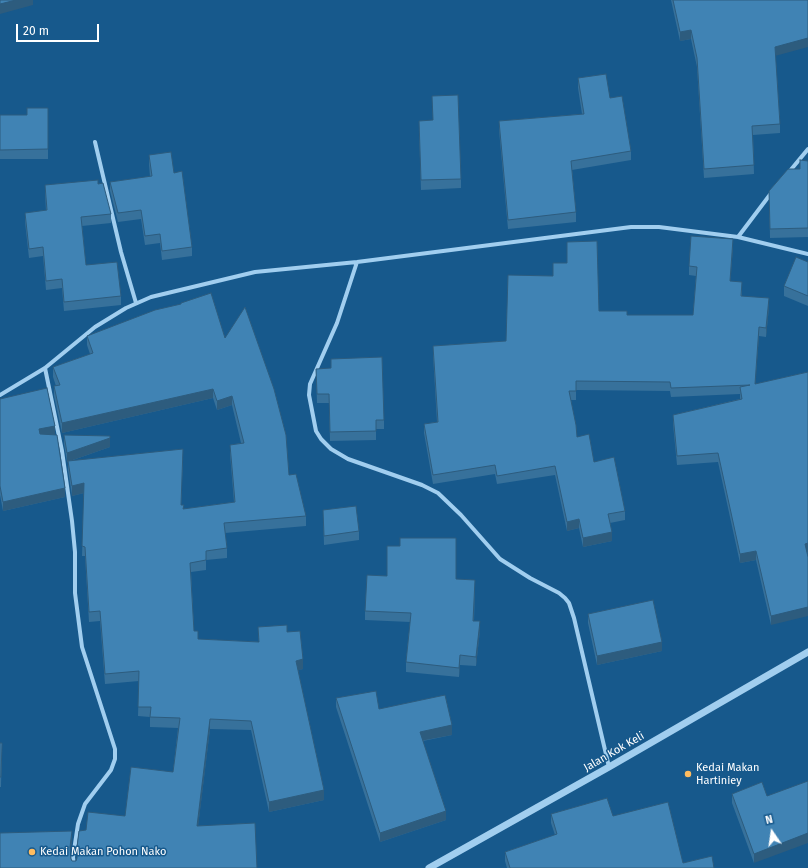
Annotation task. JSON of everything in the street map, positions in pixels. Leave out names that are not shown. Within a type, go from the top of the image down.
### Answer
[{"type":"street","points":[[95,142],[121,252],[136,303]]},
{"type":"street","points":[[783,179],[808,149]]},
{"type":"street","points":[[738,237],[774,190]]},
{"type":"street","points":[[0,395],[45,368],[95,327],[136,303],[172,292],[255,272],[357,262],[631,227],[673,228],[738,237],[808,254]]},
{"type":"street","points":[[357,262],[337,323],[310,384],[309,395],[316,430],[321,439],[331,449],[348,459],[422,485],[438,493],[461,514],[500,559],[530,578],[559,593],[565,598],[569,603],[574,618],[609,768]]},
{"type":"street","points":[[45,368],[62,451],[72,521],[75,552],[75,593],[82,647],[115,749],[115,759],[111,770],[85,804],[78,824],[73,857],[74,868]]},
{"type":"street","name":"Jalan Kok Keli","points":[[429,868],[609,768],[808,652]]},
{"type":"building","points":[[0,0],[16,0],[0,4]]},
{"type":"building","points":[[673,0],[808,0],[808,38],[775,47],[780,124],[752,126],[754,165],[704,169],[697,58],[691,30],[680,32]]},
{"type":"building","points":[[606,74],[610,98],[622,96],[631,151],[571,161],[576,212],[508,220],[499,121],[584,114],[578,78]]},
{"type":"building","points":[[458,95],[461,179],[421,180],[419,121],[433,120],[432,96]]},
{"type":"building","points":[[27,108],[48,108],[48,149],[0,150],[0,115],[27,115]]},
{"type":"building","points":[[171,152],[174,173],[182,171],[192,247],[162,251],[160,234],[145,236],[141,210],[118,213],[110,182],[152,176],[149,155]]},
{"type":"building","points":[[800,160],[808,161],[808,228],[770,229],[769,191],[788,169],[800,169]]},
{"type":"building","points":[[98,180],[98,184],[103,183],[111,214],[81,217],[86,265],[117,262],[121,296],[64,302],[62,279],[46,281],[43,247],[29,249],[25,213],[47,210],[45,185]]},
{"type":"building","points":[[691,236],[733,239],[730,281],[742,282],[741,296],[769,298],[766,328],[759,327],[755,384],[808,372],[808,543],[805,544],[808,557],[808,607],[771,616],[756,551],[740,554],[718,453],[677,456],[673,415],[742,399],[740,387],[750,385],[671,388],[670,382],[576,381],[576,391],[569,391],[577,437],[589,434],[594,462],[614,457],[625,511],[608,514],[612,532],[583,538],[579,519],[567,522],[555,466],[497,476],[495,465],[433,475],[424,424],[438,422],[433,346],[506,341],[508,275],[553,276],[553,263],[567,263],[567,242],[597,241],[599,311],[627,311],[627,315],[693,315],[697,267],[689,266]]},
{"type":"building","points":[[796,257],[808,262],[808,296],[784,286]]},
{"type":"building","points":[[211,293],[225,338],[245,307],[274,389],[286,435],[289,475],[296,474],[306,516],[224,523],[227,548],[206,551],[206,560],[190,563],[194,631],[198,631],[198,639],[259,642],[258,627],[287,625],[287,632],[300,631],[303,659],[296,661],[324,790],[269,802],[251,721],[210,719],[197,826],[255,823],[257,868],[0,868],[0,833],[72,831],[70,847],[71,859],[72,861],[76,861],[79,831],[86,830],[88,812],[125,816],[131,767],[173,772],[180,718],[150,717],[151,707],[138,707],[139,671],[105,674],[100,611],[89,612],[85,547],[82,546],[84,483],[72,486],[68,461],[183,449],[181,505],[184,505],[183,509],[235,502],[230,445],[244,443],[232,396],[217,401],[213,389],[62,423],[54,386],[60,385],[53,367],[93,353],[87,336],[155,310],[181,304]]},
{"type":"building","points":[[382,357],[384,420],[376,420],[376,431],[330,432],[329,394],[317,394],[316,369],[331,368],[331,359]]},
{"type":"building","points":[[47,388],[55,426],[39,429],[40,434],[57,435],[65,488],[3,502],[0,486],[0,399]]},
{"type":"building","points":[[64,435],[110,436],[110,438],[67,453]]},
{"type":"building","points":[[356,506],[359,531],[324,536],[323,510]]},
{"type":"building","points":[[400,538],[456,538],[456,579],[475,580],[473,621],[480,621],[476,657],[460,655],[459,668],[406,662],[411,613],[365,611],[367,575],[387,576],[387,546],[400,546]]},
{"type":"building","points":[[653,600],[662,642],[597,656],[588,614]]},
{"type":"building","points":[[376,691],[379,709],[445,695],[452,725],[420,732],[446,811],[380,833],[336,698]]},
{"type":"building","points":[[0,743],[2,743],[1,777],[0,777]]},
{"type":"building","points":[[808,781],[808,833],[754,854],[732,794],[762,782],[767,796]]},
{"type":"building","points":[[607,798],[613,816],[668,802],[683,863],[712,856],[714,868],[510,868],[505,852],[557,834],[551,814]]},
{"type":"place","name":"Kedai Makan Hartiniey","points":[[688,774]]},
{"type":"place","name":"Kedai Makan Pohon Nako","points":[[32,852]]}]
